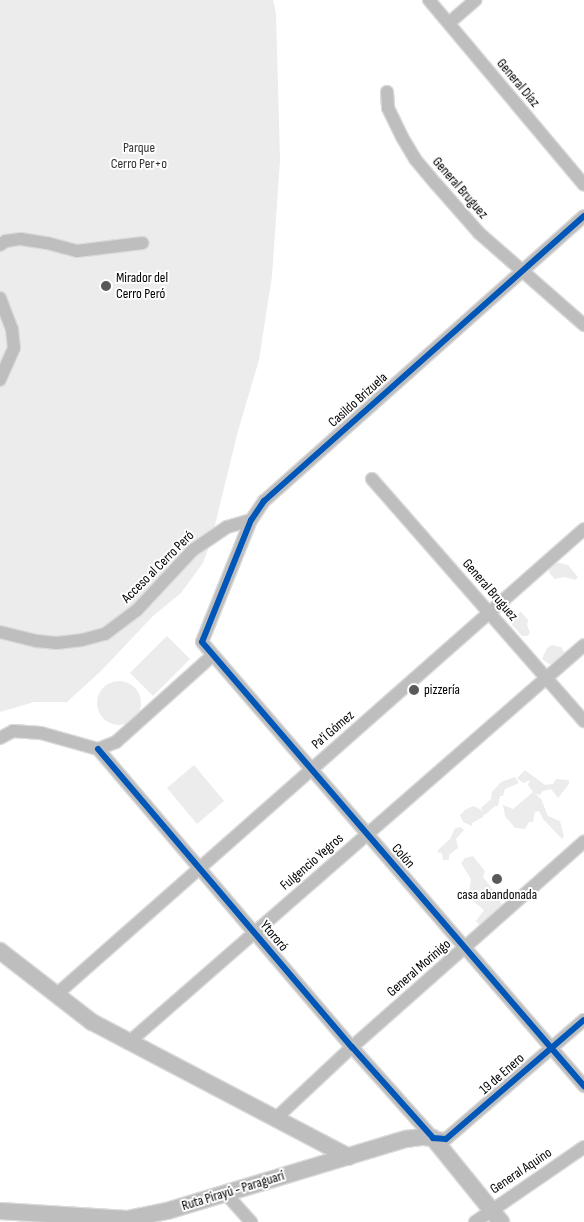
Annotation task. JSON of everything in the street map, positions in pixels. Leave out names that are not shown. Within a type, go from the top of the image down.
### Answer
[{"type":"main road","points":[[0,951],[92,1022],[349,1156]]},
{"type":"main road","name":"Ruta Pirayú - Paraguarí","points":[[0,1211],[86,1219],[127,1220],[226,1194],[406,1139],[434,1138]]},
{"type":"main road","name":"Ytororó","points":[[434,1138],[496,1216]]},
{"type":"street","name":"General Díaz","points":[[429,0],[584,185]]},
{"type":"street","points":[[449,23],[475,0]]},
{"type":"street","name":"General Bruguez","points":[[387,92],[388,108],[415,159],[479,232],[521,272],[584,325]]},
{"type":"street","name":"Casildo Brizuela","points":[[202,642],[251,520],[264,501],[584,216]]},
{"type":"street","points":[[0,245],[21,239],[47,243],[77,252],[143,242]]},
{"type":"street","points":[[0,298],[12,329],[14,348],[0,380]]},
{"type":"street","name":"General Bruguez","points":[[372,480],[584,721]]},
{"type":"street","name":"Acceso al Cerro Peró","points":[[0,632],[28,639],[57,643],[82,640],[105,634],[137,610],[193,550],[227,527],[251,520]]},
{"type":"street","name":"Pa'í Gómez","points":[[57,994],[584,528]]},
{"type":"street","name":"Colón","points":[[202,642],[584,1086]]},
{"type":"street","name":"Fulgencio Yegros","points":[[128,1042],[584,645]]},
{"type":"street","points":[[0,738],[13,731],[41,733],[98,749],[116,742],[213,654]]},
{"type":"street","name":"Ytororó","points":[[98,749],[352,1047],[434,1138]]},
{"type":"street","name":"General Morinigo","points":[[275,1119],[352,1047],[584,842]]},
{"type":"street","name":"19 de Enero","points":[[434,1138],[446,1139],[584,1020]]},
{"type":"street","name":"General Aquino","points":[[475,1222],[496,1216],[584,1147]]},
{"type":"street","points":[[226,1194],[250,1222]]},
{"type":"green space","name":"Parque Cerro Per+o","points":[[0,0],[273,0],[276,13],[280,160],[272,276],[259,360],[238,431],[211,541],[203,563],[181,593],[153,616],[101,671],[67,702],[34,702],[0,712]]},
{"type":"green space","points":[[555,562],[568,565],[578,577],[575,580],[565,577],[555,579],[549,570]]},
{"type":"green space","points":[[521,612],[528,620],[527,625],[530,633],[527,636],[522,636],[512,625],[512,616]]},
{"type":"green space","points":[[167,636],[190,659],[153,696],[130,673]]},
{"type":"green space","points":[[552,645],[561,647],[566,655],[559,662],[549,664],[542,659],[547,648]]},
{"type":"green space","points":[[123,681],[135,687],[140,694],[140,712],[135,719],[128,724],[115,725],[107,722],[100,715],[97,699],[100,691],[107,684]]},
{"type":"green space","points":[[194,765],[224,801],[197,824],[167,788]]},
{"type":"green space","points":[[525,770],[545,785],[553,784],[556,779],[569,780],[569,784],[558,798],[551,789],[543,791],[540,795],[535,793],[541,799],[548,816],[560,821],[564,836],[562,839],[543,819],[539,811],[535,812],[533,822],[529,822],[525,829],[515,828],[505,816],[503,805],[513,809],[533,792],[528,785],[530,780],[523,783],[517,778]]},
{"type":"green space","points":[[515,777],[519,783],[505,789],[503,796],[500,796],[498,806],[495,806],[485,815],[484,813],[483,817],[472,823],[472,826],[463,822],[460,815],[466,809],[474,806],[483,811],[481,808],[491,799],[492,792],[501,782]]},
{"type":"green space","points":[[461,827],[464,830],[456,839],[458,848],[449,855],[449,860],[443,860],[442,853],[437,852],[450,839],[455,828]]},
{"type":"green space","points":[[473,856],[485,871],[483,877],[494,891],[487,894],[493,894],[492,901],[504,896],[500,903],[504,906],[481,927],[476,921],[484,910],[468,897],[471,879],[461,863],[465,858]]},
{"type":"cycle path","points":[[584,216],[264,501],[251,520],[202,642],[584,1086]]},
{"type":"cycle path","points":[[98,749],[352,1047],[433,1138],[446,1139],[584,1020]]},
{"type":"place","name":"Mirador del Cerro Peró","points":[[106,286]]},
{"type":"place","name":"pizzería","points":[[414,690]]},
{"type":"place","name":"casa abandonada","points":[[497,879]]}]
